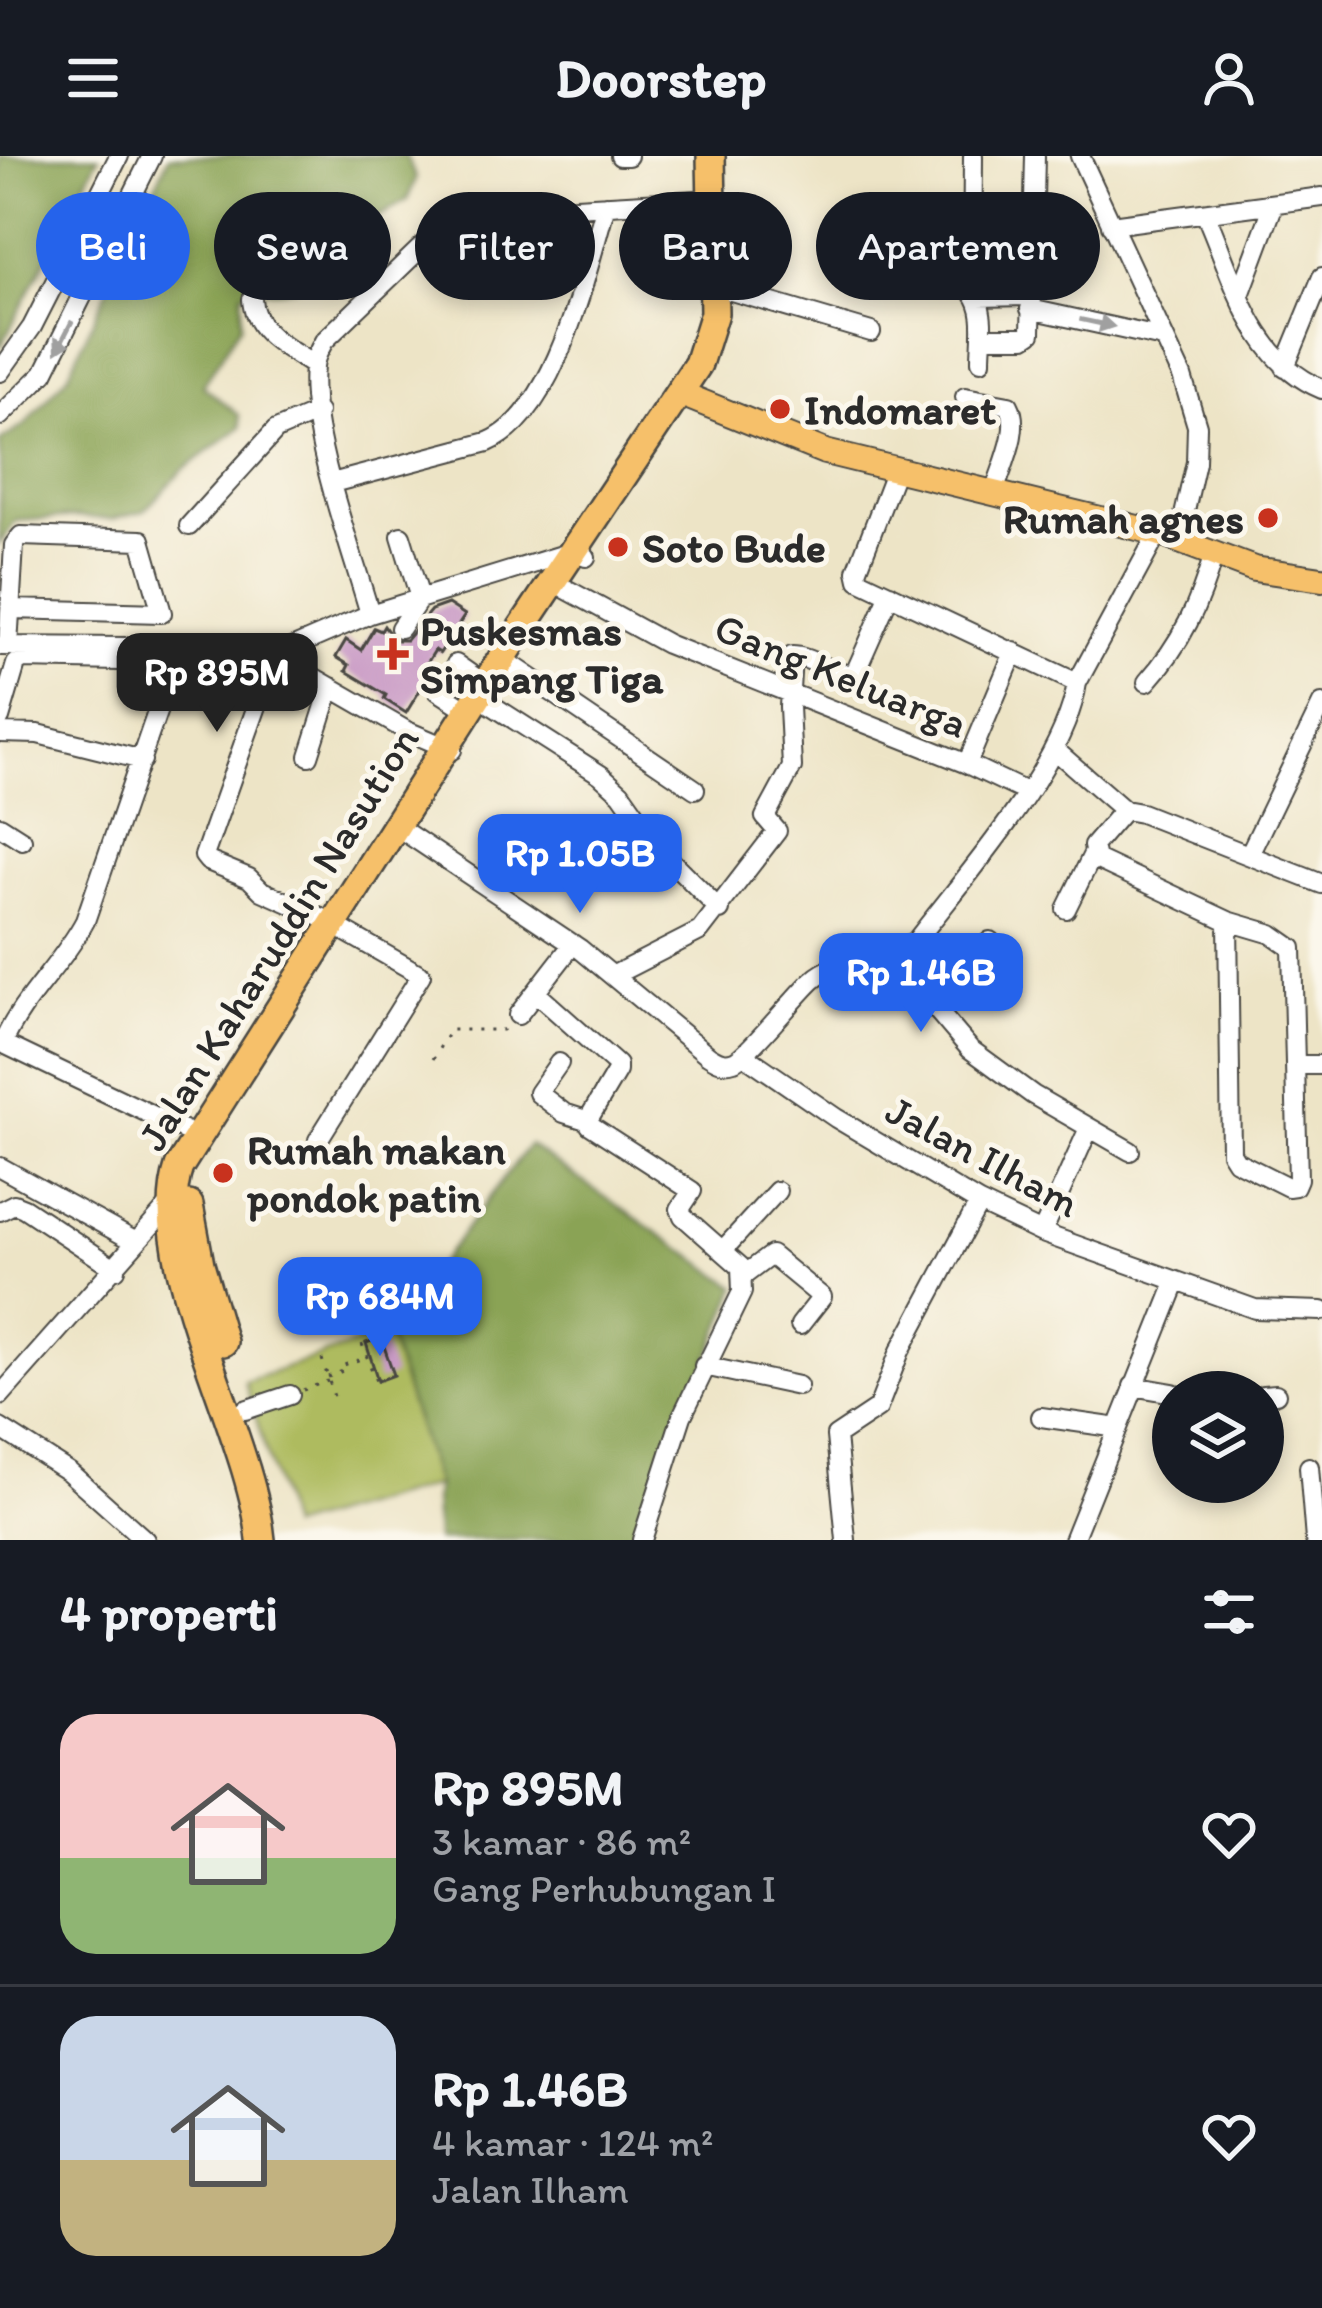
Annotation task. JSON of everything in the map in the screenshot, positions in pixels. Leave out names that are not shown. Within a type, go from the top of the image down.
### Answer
[{"type":"highway","name":"Jalan Kaharuddin Nasution","points":[[711,156],[712,192]]},
{"type":"highway","name":"Jalan Kaharuddin Nasution","points":[[726,156],[727,192]]},
{"type":"highway","name":"Jalan Kaharuddin Nasution","points":[[686,396],[714,313],[714,300]]},
{"type":"highway","name":"Jalan Kaharuddin Nasution","points":[[261,1540],[243,1450],[178,1260],[179,1167],[405,832],[481,700],[686,396],[714,364],[727,300]]},
{"type":"highway","name":"Jalan Kaharuddin Nasution","points":[[481,700],[515,667],[566,589],[580,554]]},
{"type":"highway","name":"Jalan Kaharuddin Nasution","points":[[181,1201],[340,928],[452,749]]},
{"type":"highway","name":"Jalan Kaharuddin Nasution","points":[[181,1201],[267,1476],[279,1540]]},
{"type":"main road","points":[[686,396],[825,452],[1168,537],[1254,569],[1322,579]]},
{"type":"street","points":[[99,192],[119,156]]},
{"type":"street","points":[[134,192],[152,156]]},
{"type":"street","points":[[973,156],[973,192]]},
{"type":"street","points":[[984,338],[1031,333],[1035,156]]},
{"type":"street","points":[[744,1055],[824,971],[890,955],[916,941],[1055,750],[1075,701],[1077,683],[1168,537],[1198,440],[1188,391],[1080,156]]},
{"type":"street","points":[[1112,225],[1322,197]]},
{"type":"street","points":[[370,614],[332,483],[318,412],[314,365],[325,341],[456,214],[619,204]]},
{"type":"street","points":[[1240,296],[1274,204]]},
{"type":"street","points":[[332,483],[488,442],[508,432],[524,414],[559,350],[606,205]]},
{"type":"street","points":[[1205,213],[1258,336],[1300,380],[1322,389]]},
{"type":"street","points":[[1286,368],[1322,277]]},
{"type":"street","points":[[0,372],[45,300]]},
{"type":"street","points":[[0,416],[44,374],[80,300]]},
{"type":"street","points":[[252,300],[261,328],[314,365]]},
{"type":"street","points":[[762,300],[871,332]]},
{"type":"street","points":[[978,300],[984,338],[981,361]]},
{"type":"street","points":[[1004,300],[1163,338]]},
{"type":"street","points":[[965,397],[1010,405],[1014,412],[994,493]]},
{"type":"street","points":[[189,526],[276,430],[318,412]]},
{"type":"street","points":[[895,472],[856,571],[859,580],[1077,683]]},
{"type":"street","points":[[401,536],[420,598]]},
{"type":"street","points":[[11,609],[162,613],[144,543],[132,538],[18,538],[4,646],[255,648],[407,731],[452,749]]},
{"type":"street","points":[[318,1140],[421,975],[340,928],[262,891],[249,878],[205,860],[210,833],[275,655],[370,614],[580,554]]},
{"type":"street","points":[[1147,682],[1191,623],[1214,554]]},
{"type":"street","name":"Gang Keluarga","points":[[566,589],[667,644],[1026,792]]},
{"type":"street","points":[[614,975],[671,950],[700,932],[721,910],[777,831],[765,817],[792,767],[789,692],[794,655],[842,674],[855,673],[890,594]]},
{"type":"street","points":[[400,628],[420,598]]},
{"type":"street","points":[[0,718],[19,660],[218,663],[228,650]]},
{"type":"street","points":[[967,764],[1014,652]]},
{"type":"street","points":[[174,663],[85,921],[70,950],[15,1016],[2,1043],[198,1138]]},
{"type":"street","points":[[456,664],[481,700]]},
{"type":"street","points":[[515,667],[695,789]]},
{"type":"street","points":[[309,756],[331,687]]},
{"type":"street","points":[[438,692],[481,700],[601,775],[631,806],[647,837],[721,910]]},
{"type":"street","points":[[1249,855],[1321,710]]},
{"type":"street","points":[[0,733],[38,734],[142,760]]},
{"type":"street","points":[[1055,750],[1124,810],[1322,884]]},
{"type":"street","points":[[1066,909],[1094,846],[1124,810]]},
{"type":"street","points":[[0,826],[22,840]]},
{"type":"street","name":"Jalan Ilham","points":[[405,832],[573,944],[708,1055],[725,1063],[744,1055],[836,1118],[979,1203],[1042,1232],[1255,1310],[1322,1311]]},
{"type":"street","points":[[1094,854],[1228,921],[1272,934],[1292,948],[1298,1179],[1294,1186],[1236,1161],[1231,1153],[1228,921]]},
{"type":"street","points":[[916,941],[958,974],[991,941]]},
{"type":"street","points":[[518,1015],[573,944]]},
{"type":"street","points":[[890,955],[970,1048],[1034,1095],[1130,1151]]},
{"type":"street","points":[[536,993],[617,1065],[589,1121]]},
{"type":"street","points":[[559,1063],[538,1093],[564,1113],[589,1121],[692,1192],[680,1209],[683,1216],[742,1268],[742,1292],[682,1416],[642,1540]]},
{"type":"street","points":[[1296,1066],[1322,1065]]},
{"type":"street","points":[[1042,1232],[1089,1128]]},
{"type":"street","points":[[0,1167],[136,1241]]},
{"type":"street","points":[[723,1250],[778,1191]]},
{"type":"street","points":[[4,1382],[116,1269],[136,1241],[181,1201]]},
{"type":"street","points":[[846,1540],[836,1436],[878,1408],[900,1351],[979,1203]]},
{"type":"street","points":[[0,1210],[14,1204],[24,1208],[116,1269]]},
{"type":"street","points":[[743,1276],[769,1255],[791,1270],[823,1300],[800,1325]]},
{"type":"street","points":[[1073,1540],[1176,1283]]},
{"type":"street","points":[[704,1366],[799,1386]]},
{"type":"street","points":[[1133,1386],[1152,1389]]},
{"type":"street","points":[[245,1410],[290,1395]]},
{"type":"street","points":[[1041,1417],[1118,1428]]},
{"type":"street","points":[[0,1428],[69,1472],[145,1540]]},
{"type":"street","points":[[1309,1467],[1315,1540]]},
{"type":"path","points":[[433,1059],[450,1030],[502,1030],[518,1015]]},
{"type":"path","points":[[362,1344],[376,1384]]},
{"type":"path","points":[[290,1395],[367,1357]]},
{"type":"path","points":[[322,1358],[335,1403]]},
{"type":"green space","points":[[0,156],[99,156],[80,192],[36,192],[36,278],[0,348]]},
{"type":"green space","points":[[169,156],[406,156],[416,179],[407,200],[391,209],[391,192],[214,192],[214,300],[242,300],[241,324],[203,386],[239,415],[241,427],[182,471],[144,511],[112,519],[16,521],[0,544],[0,441],[26,424],[68,375],[103,300],[190,300],[190,192],[152,192]]},
{"type":"green space","points":[[529,1145],[737,1287],[636,1540],[436,1540],[437,1485],[387,1333]]},
{"type":"green space","points":[[387,1333],[437,1485],[289,1528],[245,1382]]},
{"type":"building","points":[[448,604],[465,615],[424,668],[431,672],[406,713],[346,671],[349,665],[336,657],[346,640],[361,650],[374,628],[381,631],[384,626],[394,640],[406,640],[431,610]]},
{"type":"building","points":[[381,1338],[394,1375],[378,1381],[366,1343]]},
{"type":"place","name":"Indomaret","points":[[780,409]]},
{"type":"place","name":"Rumah agnes","points":[[1268,518]]},
{"type":"place","name":"Soto Bude","points":[[618,547]]},
{"type":"place","name":"Puskesmas Simpang Tiga","points":[[393,654]]},
{"type":"place","name":"Rumah makan pondok patin","points":[[223,1173]]}]
